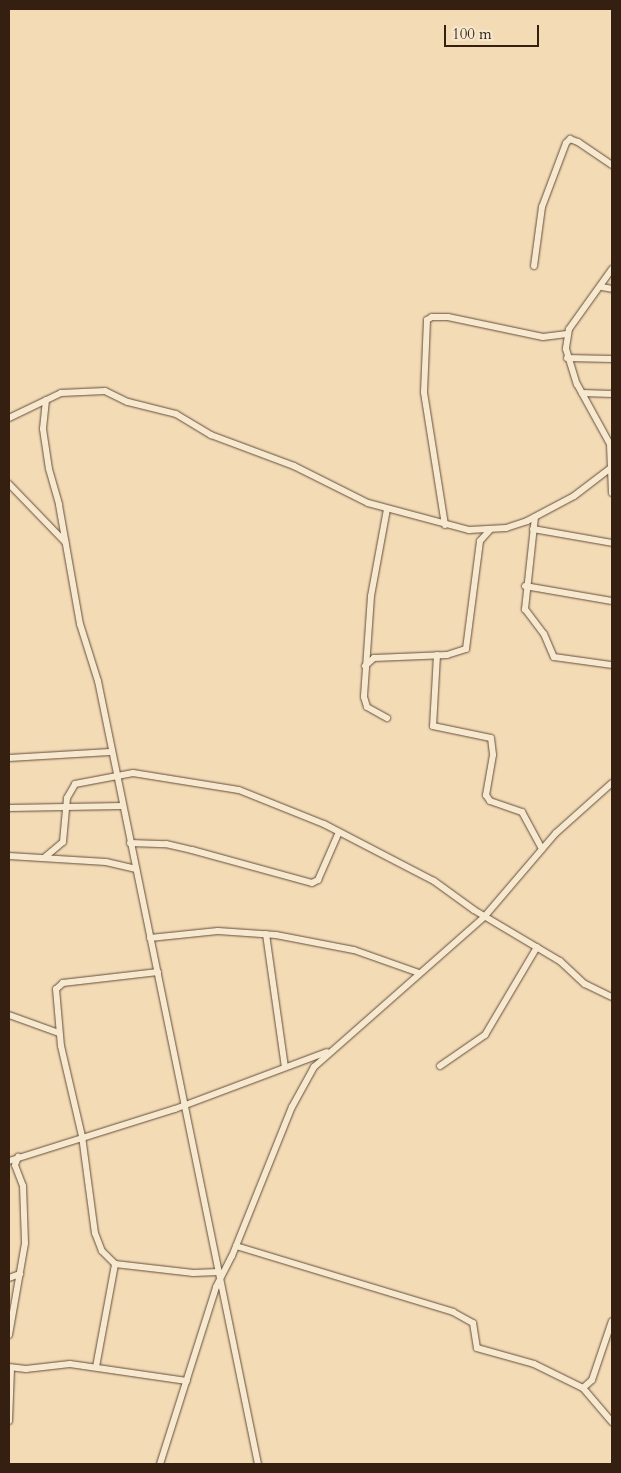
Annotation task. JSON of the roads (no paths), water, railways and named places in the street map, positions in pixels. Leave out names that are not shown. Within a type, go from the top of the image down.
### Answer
[{"type":"street","points":[[534,266],[542,208],[566,143],[570,140],[578,142],[612,165]]},
{"type":"street","points":[[612,269],[602,287],[568,334],[567,358],[582,393],[607,435],[612,467],[612,493]]},
{"type":"street","points":[[602,287],[612,289]]},
{"type":"street","points":[[446,525],[424,392],[427,320],[432,316],[448,317],[543,338],[568,334]]},
{"type":"street","points":[[567,358],[612,359]]},
{"type":"street","points":[[9,418],[67,392],[99,390],[128,402],[151,406],[183,418],[211,435],[280,460],[387,509],[446,525],[490,530],[506,528],[535,517],[574,496],[612,467]]},
{"type":"street","points":[[582,393],[612,394]]},
{"type":"street","points":[[46,400],[43,420],[46,452],[80,624],[98,682],[110,752],[187,1104],[258,1464]]},
{"type":"street","points":[[9,484],[65,543]]},
{"type":"street","points":[[387,509],[371,596],[365,666],[365,704],[374,714],[387,718]]},
{"type":"street","points":[[535,517],[525,586],[525,609],[544,634],[553,655],[561,660],[612,665]]},
{"type":"street","points":[[533,529],[612,543]]},
{"type":"street","points":[[365,666],[374,658],[460,653],[468,645],[480,541],[490,530]]},
{"type":"street","points":[[525,586],[612,601]]},
{"type":"street","points":[[438,655],[432,725],[491,738],[493,755],[486,795],[490,801],[522,812],[542,849]]},
{"type":"street","points":[[9,758],[110,752]]},
{"type":"street","points":[[45,857],[63,842],[69,791],[75,784],[116,778],[133,773],[239,790],[340,832],[434,881],[484,916],[567,966],[585,984],[612,997]]},
{"type":"street","points":[[160,1464],[220,1275],[236,1246],[292,1107],[314,1067],[484,916],[542,849],[612,783]]},
{"type":"street","points":[[9,808],[122,806]]},
{"type":"street","points":[[130,843],[166,844],[312,883],[318,880],[340,832]]},
{"type":"street","points":[[9,856],[106,862],[136,869]]},
{"type":"street","points":[[150,938],[218,931],[266,934],[354,950],[419,973]]},
{"type":"street","points":[[266,934],[285,1067]]},
{"type":"street","points":[[440,1066],[484,1035],[537,947]]},
{"type":"street","points":[[158,972],[60,985],[56,989],[59,1033],[70,1094],[82,1136],[95,1233],[102,1251],[115,1264],[220,1275]]},
{"type":"street","points":[[9,1015],[59,1033]]},
{"type":"street","points":[[9,1161],[82,1136],[187,1104],[333,1049]]},
{"type":"street","points":[[9,1335],[20,1274],[25,1229],[23,1186],[16,1165],[18,1157]]},
{"type":"street","points":[[236,1246],[458,1314],[473,1323],[477,1348],[534,1364],[584,1388],[612,1422]]},
{"type":"street","points":[[96,1367],[115,1264]]},
{"type":"street","points":[[9,1278],[20,1274]]},
{"type":"street","points":[[584,1388],[592,1380],[612,1321]]},
{"type":"street","points":[[9,1421],[10,1368],[70,1364],[187,1381]]}]
